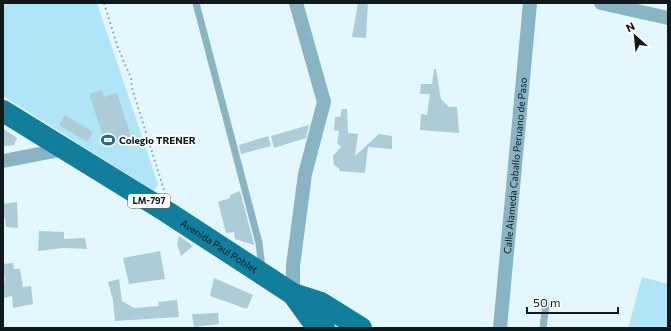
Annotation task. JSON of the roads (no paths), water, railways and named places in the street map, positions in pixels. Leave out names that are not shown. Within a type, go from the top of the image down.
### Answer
[{"type":"main road","name":"Avenida Paul Poblet","points":[[3,111],[167,212],[293,294],[321,304],[361,328]]},
{"type":"main road","name":"Avenida Paul Poblet","points":[[293,294],[311,320],[324,328]]},
{"type":"street","points":[[293,294],[293,266],[305,174],[324,102],[296,3]]},
{"type":"street","name":"Calle Alameda Caballo Peruano de Paso","points":[[500,328],[530,3]]},
{"type":"street","points":[[601,3],[668,18]]},
{"type":"street","points":[[3,161],[65,149]]},
{"type":"lane","points":[[196,3],[259,243],[262,275]]},
{"type":"lane","points":[[543,328],[546,303]]},
{"type":"place","name":"Colegio TRENER","points":[[108,140]]}]
